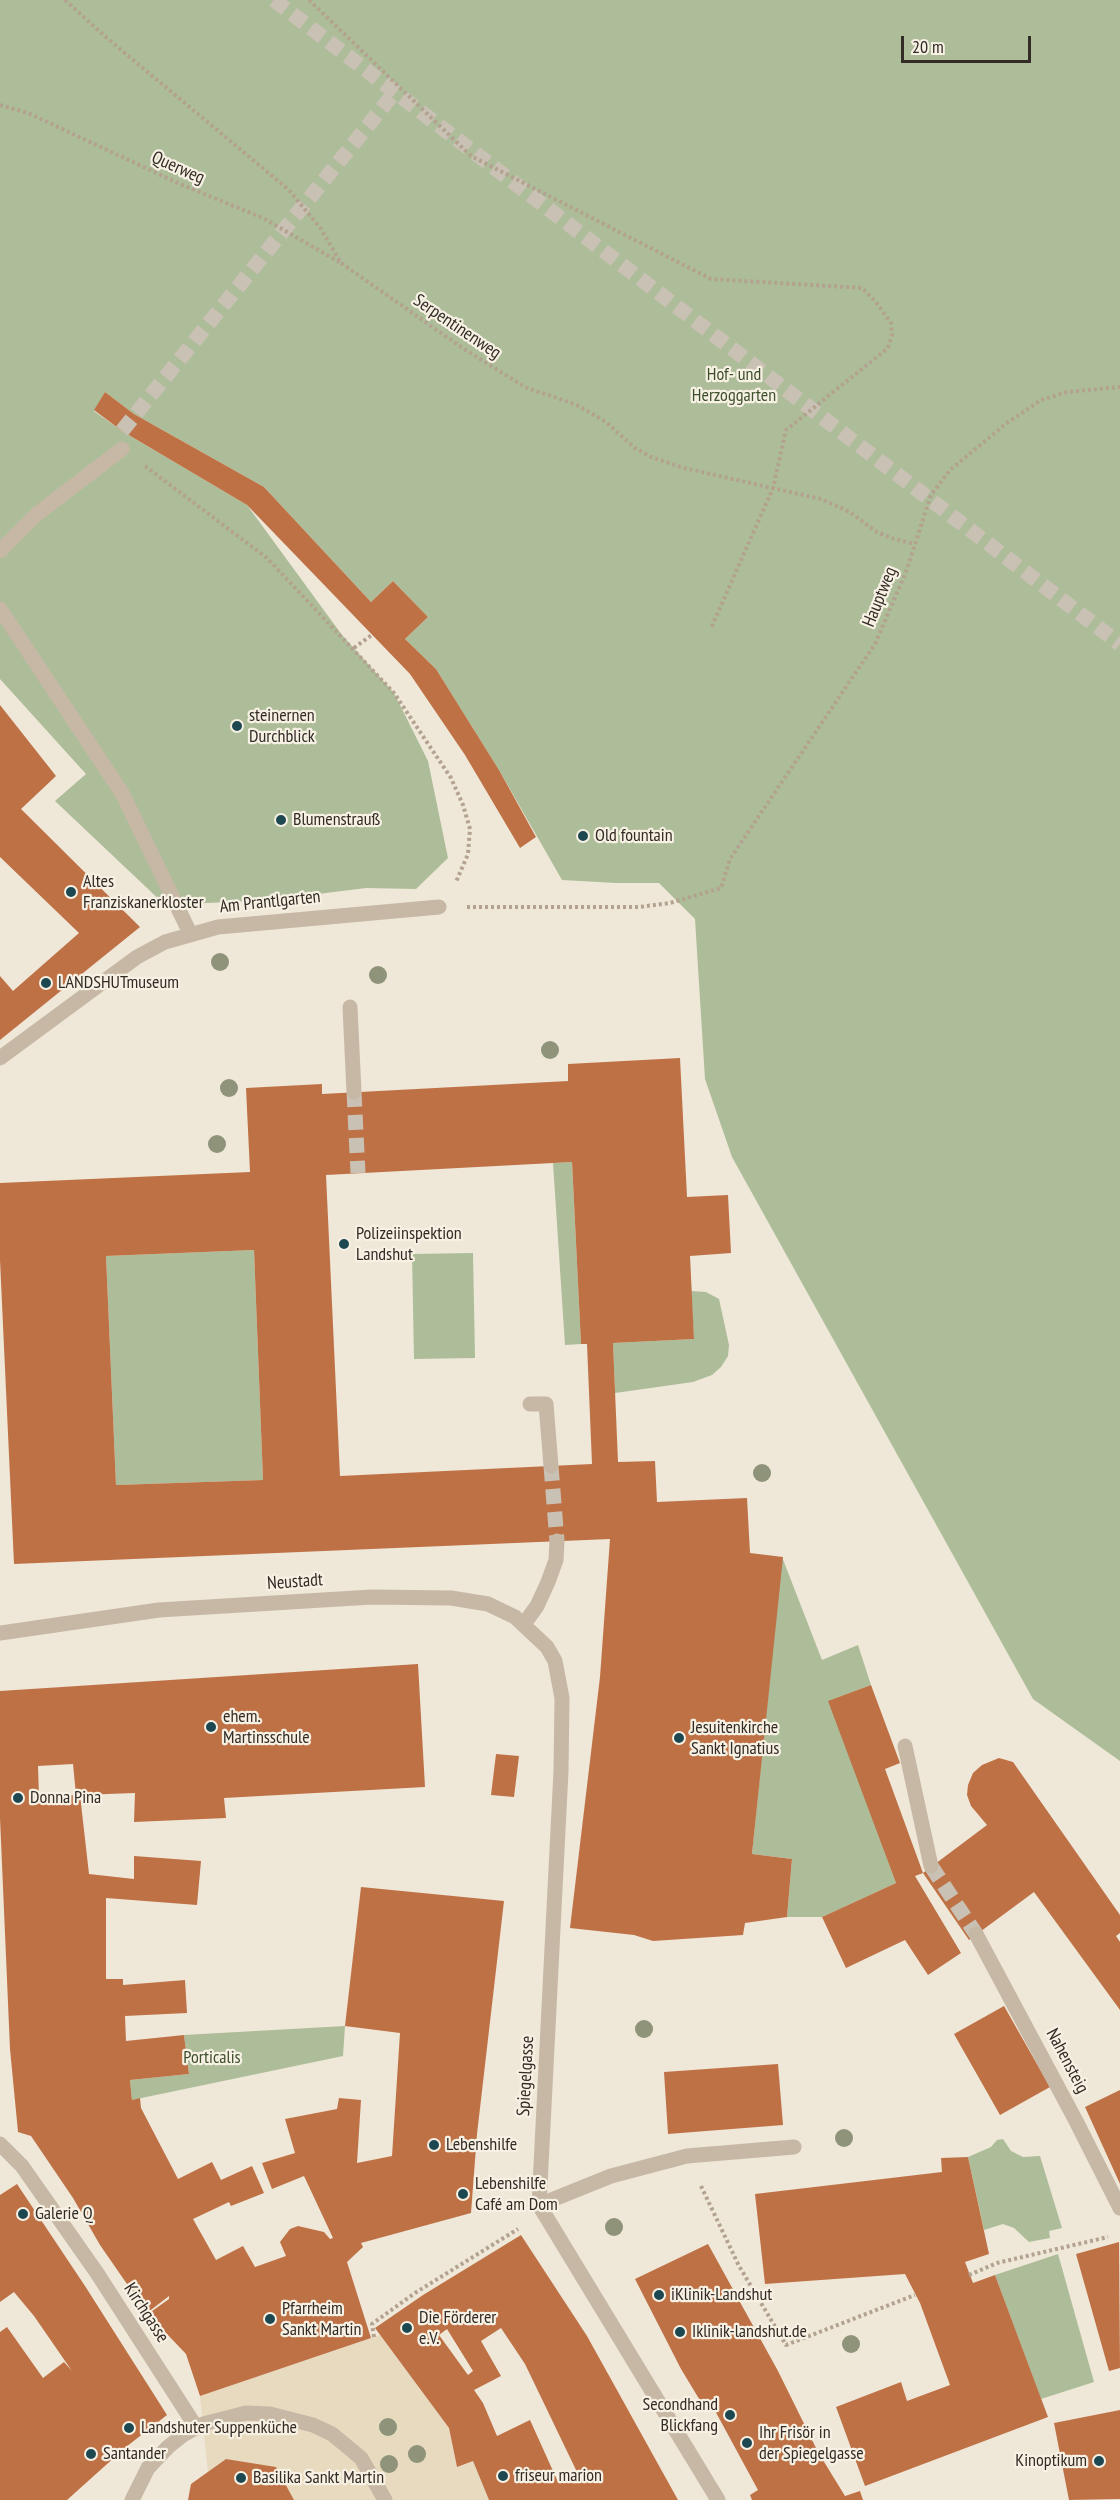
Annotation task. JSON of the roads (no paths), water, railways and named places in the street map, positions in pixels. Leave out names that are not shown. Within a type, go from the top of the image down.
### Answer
[{"type":"street","points":[[0,551],[37,513],[122,448]]},
{"type":"street","points":[[0,609],[122,793],[190,933]]},
{"type":"street","name":"Am Prantlgarten","points":[[0,1058],[137,957],[165,942],[190,933],[230,926],[439,908]]},
{"type":"street","points":[[350,1007],[354,1092]]},
{"type":"street","points":[[530,1404],[546,1404],[552,1466]]},
{"type":"street","points":[[524,1624],[537,1606],[548,1582],[556,1560],[556,1541]]},
{"type":"street","name":"Neustadt","points":[[0,1633],[159,1610],[372,1597],[451,1598],[488,1604],[515,1617],[547,1647],[555,1661],[558,1676]]},
{"type":"street","name":"Spiegelgasse","points":[[541,2209],[561,1771],[562,1698],[558,1676]]},
{"type":"street","points":[[905,1746],[931,1866]]},
{"type":"street","name":"Nahensteig","points":[[976,1934],[1077,2121],[1120,2208]]},
{"type":"street","name":"Kirchgasse","points":[[0,2144],[22,2166],[83,2253],[196,2427]]},
{"type":"street","points":[[716,2499],[541,2209],[611,2176],[687,2156],[794,2147]]},
{"type":"street","points":[[132,2500],[148,2468],[168,2446],[196,2427],[246,2413],[270,2414],[313,2425],[332,2434],[361,2458],[385,2500]]},
{"type":"tunnel","points":[[274,0],[1120,644]]},
{"type":"tunnel","points":[[122,431],[395,92]]},
{"type":"tunnel","points":[[354,1092],[358,1173]]},
{"type":"tunnel","points":[[551,1466],[557,1541]]},
{"type":"tunnel","points":[[931,1866],[976,1934]]},
{"type":"place","name":"steinernen Durchblick","points":[[237,726]]},
{"type":"place","name":"Blumenstrauß","points":[[281,820]]},
{"type":"place","name":"Old fountain","points":[[583,836]]},
{"type":"place","name":"Altes Franziskanerkloster","points":[[71,892]]},
{"type":"place","name":"LANDSHUTmuseum","points":[[46,983]]},
{"type":"place","name":"Polizeiinspektion Landshut","points":[[344,1244]]},
{"type":"place","name":"ehem. Martinsschule","points":[[211,1727]]},
{"type":"place","name":"Jesuitenkirche Sankt Ignatius","points":[[679,1738]]},
{"type":"place","name":"Donna Pina","points":[[18,1798]]},
{"type":"place","name":"Lebenshilfe","points":[[434,2145]]},
{"type":"place","name":"Lebenshilfe Café am Dom","points":[[463,2194]]},
{"type":"place","name":"Galerie Q","points":[[23,2214]]},
{"type":"place","name":"iKlinik-Landshut","points":[[659,2295]]},
{"type":"place","name":"Pfarrheim Sankt Martin","points":[[270,2319]]},
{"type":"place","name":"Die Förderer e.V.","points":[[407,2328]]},
{"type":"place","name":"Iklinik-landshut.de","points":[[680,2332]]},
{"type":"place","name":"Secondhand Blickfang","points":[[730,2415]]},
{"type":"place","name":"Landshuter Suppenküche","points":[[129,2428]]},
{"type":"place","name":"Ihr Frisör in der Spiegelgasse","points":[[747,2443]]},
{"type":"place","name":"Santander","points":[[91,2454]]},
{"type":"place","name":"Kinoptikum","points":[[1099,2461]]},
{"type":"place","name":"friseur marion","points":[[503,2476]]},
{"type":"place","name":"Basilika Sankt Martin","points":[[241,2478]]},
{"type":"park label","name":"Hof- und Herzoggarten","points":[[734,385]]},
{"type":"park label","name":"Porticalis","points":[[212,2058]]}]
